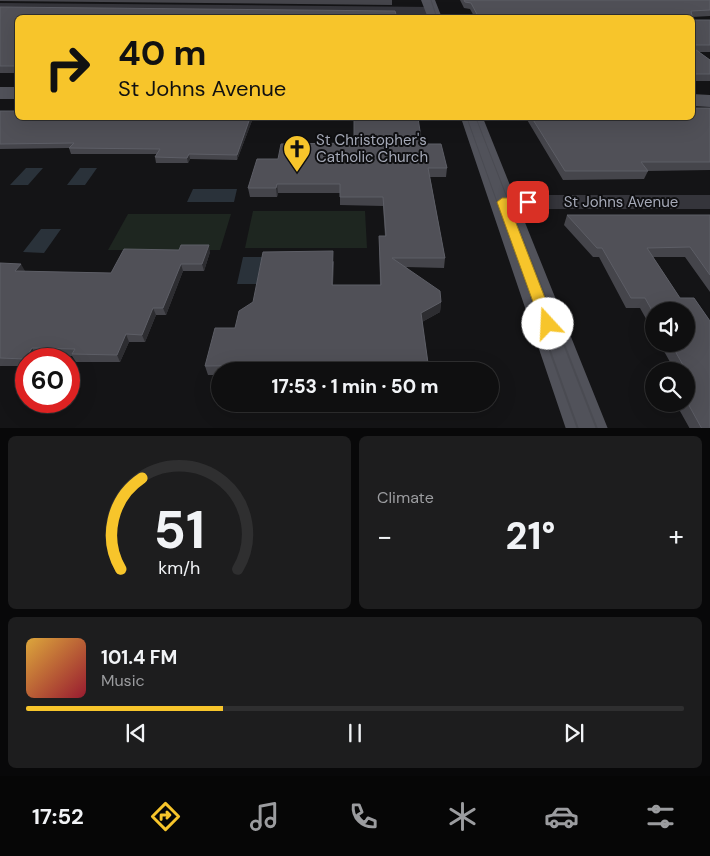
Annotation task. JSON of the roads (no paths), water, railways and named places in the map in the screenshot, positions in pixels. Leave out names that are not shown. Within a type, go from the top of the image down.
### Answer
[{"type":"main road","points":[[0,93],[15,93]]},
{"type":"main road","points":[[695,100],[710,100]]},
{"type":"main road","points":[[473,120],[587,428]]},
{"type":"street","points":[[0,8],[432,9]]},
{"type":"street","name":"St Johns Avenue","points":[[502,202],[710,202]]},
{"type":"tram line","points":[[431,0],[436,15]]},
{"type":"tram line","points":[[468,120],[532,300]]},
{"type":"tram line","points":[[477,120],[547,300]]},
{"type":"tram line","points":[[531,298],[578,428]]},
{"type":"tram line","points":[[546,298],[597,428]]},
{"type":"place","name":"St Christopher's Catholic Church","points":[[297,173]]}]
